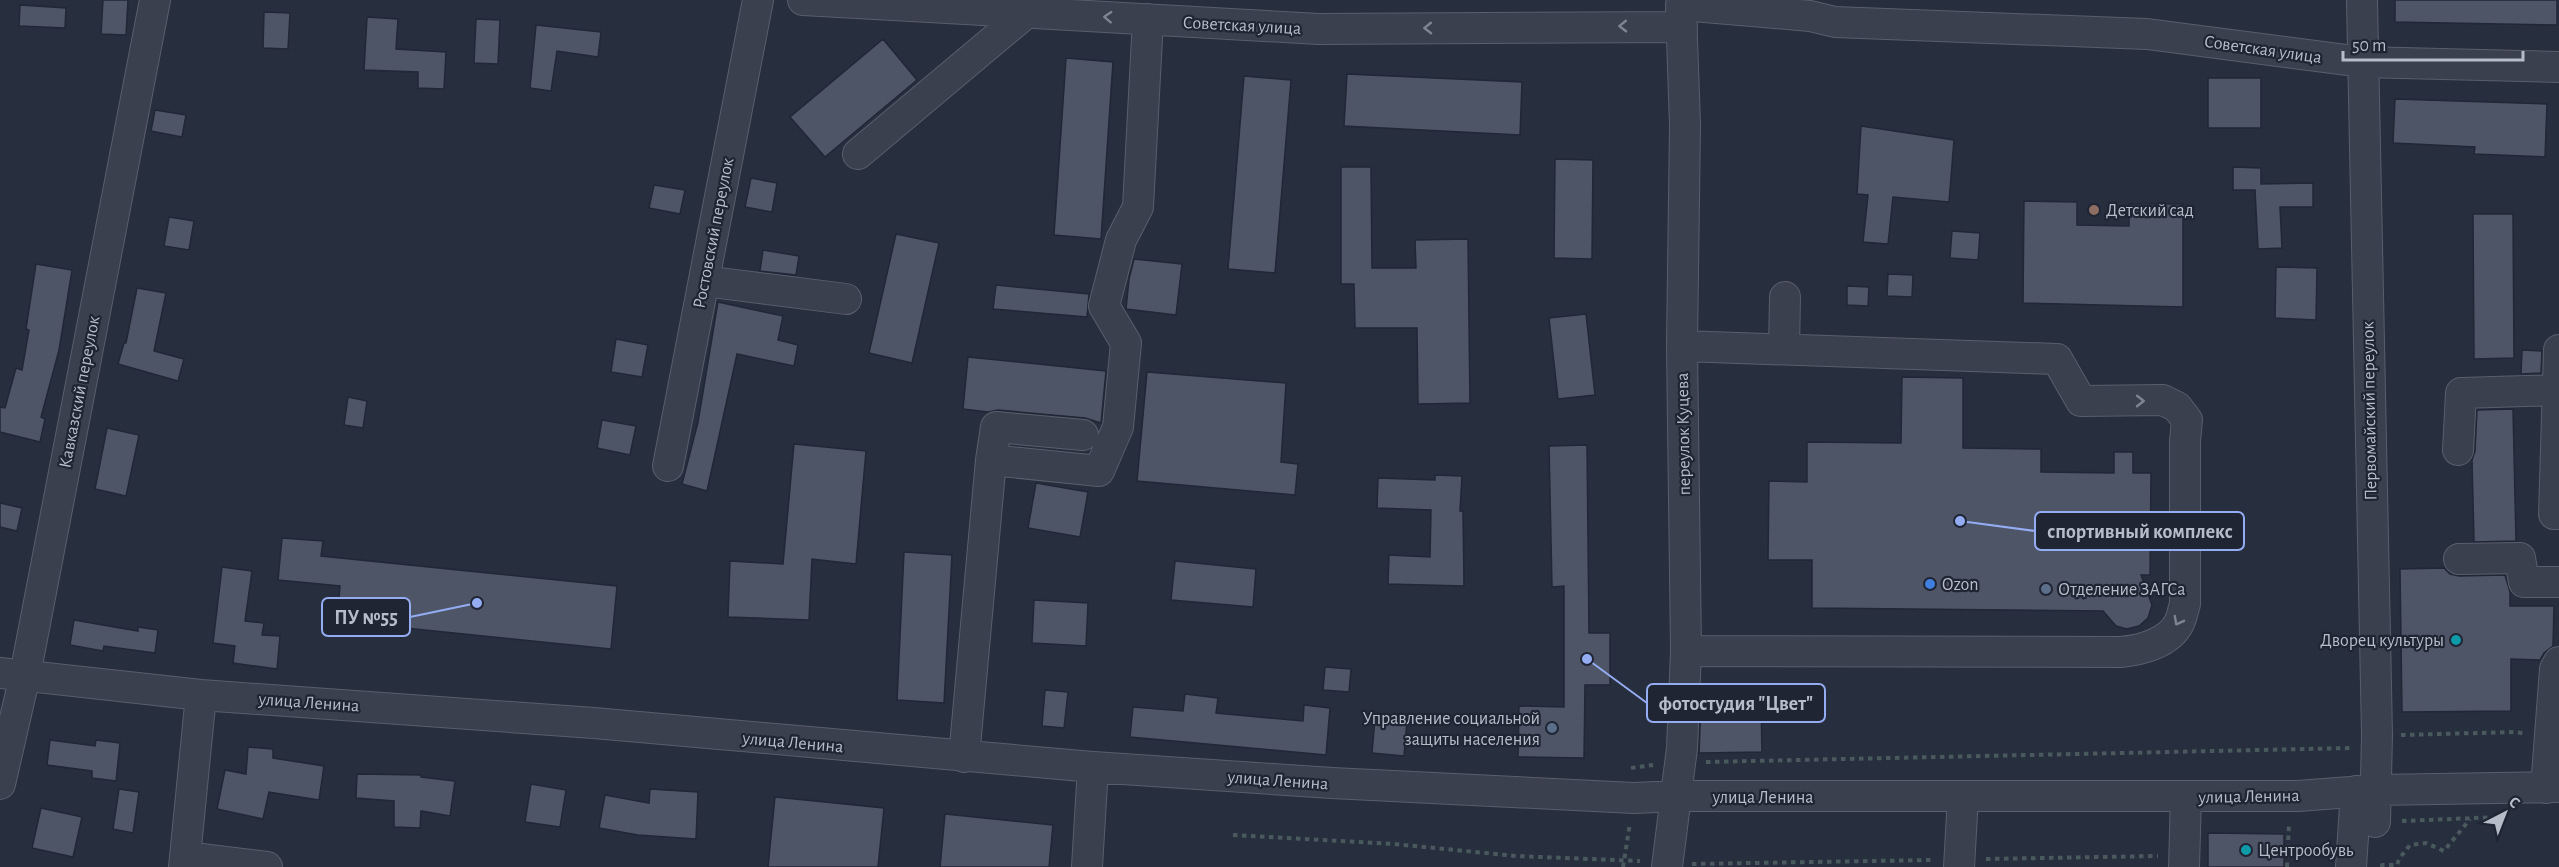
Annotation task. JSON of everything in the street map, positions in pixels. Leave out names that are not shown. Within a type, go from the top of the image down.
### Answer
[{"type":"street","name":"Кавказский переулок","points":[[0,784],[12,674],[155,0]]},
{"type":"street","name":"Ростовский переулок","points":[[668,466],[758,0]]},
{"type":"street","name":"Советская улица","points":[[803,0],[1319,29],[1798,7],[1835,22],[2147,34],[2362,62],[2559,67]]},
{"type":"street","name":"Первомайский переулок","points":[[2351,867],[2377,741],[2362,0]]},
{"type":"street","name":"переулок Куцева","points":[[1680,862],[1678,796],[1686,651],[1682,346],[1685,125],[1681,11]]},
{"type":"street","points":[[858,154],[1026,13]]},
{"type":"street","points":[[991,460],[1099,471],[1118,428],[1126,343],[1104,306],[1121,240],[1138,207],[1148,19]]},
{"type":"street","points":[[704,281],[846,299]]},
{"type":"street","points":[[1784,349],[1785,297]]},
{"type":"street","points":[[1682,346],[2057,359],[2081,401],[2163,400],[2177,407],[2187,420],[2185,604],[2179,624],[2164,638],[2144,650],[2121,652],[1686,651]]},
{"type":"street","points":[[2559,350],[2554,514],[2559,514]]},
{"type":"street","points":[[2458,450],[2461,393],[2558,390]]},
{"type":"street","points":[[964,757],[996,427],[1083,435]]},
{"type":"street","points":[[2458,559],[2520,558],[2524,582],[2559,582]]},
{"type":"street","points":[[2553,788],[2550,738],[2555,669],[2559,662]]},
{"type":"street","name":"улица Ленина","points":[[12,674],[201,695],[594,723],[1093,767],[1332,783],[1634,798],[1678,796],[2298,796],[2367,791],[2553,788]]},
{"type":"street","points":[[201,695],[184,862],[267,867]]},
{"type":"street","points":[[1087,867],[1093,767]]},
{"type":"street","name":"Первомайский переулок","points":[[2367,791],[2375,822]]},
{"type":"street","points":[[2184,862],[2186,796]]},
{"type":"street","points":[[1960,863],[1962,797]]},
{"type":"path","points":[[1623,768],[1634,769],[1681,760],[2064,756],[2517,732],[2550,738]]},
{"type":"path","points":[[2382,867],[2382,865],[2397,865],[2410,845],[2426,843],[2444,851],[2471,818]]},
{"type":"path","points":[[2287,867],[2289,823]]},
{"type":"path","points":[[1233,835],[1394,844],[1516,856],[1680,862],[2184,862]]},
{"type":"building","points":[[103,0],[128,0],[126,35],[101,34]]},
{"type":"building","points":[[2395,0],[2557,0],[2557,25],[2395,22]]},
{"type":"building","points":[[20,5],[66,8],[65,28],[19,26]]},
{"type":"building","points":[[264,12],[290,13],[288,49],[263,48]]},
{"type":"building","points":[[367,17],[398,19],[396,49],[446,52],[444,89],[418,88],[418,72],[364,70]]},
{"type":"building","points":[[476,19],[500,20],[498,64],[474,63]]},
{"type":"building","points":[[536,25],[601,32],[598,57],[557,51],[551,91],[530,88]]},
{"type":"building","points":[[883,39],[917,80],[825,157],[790,117]]},
{"type":"building","points":[[1066,58],[1113,62],[1101,239],[1054,235]]},
{"type":"building","points":[[1347,74],[1522,82],[1520,135],[1344,126]]},
{"type":"building","points":[[1244,76],[1291,80],[1275,273],[1228,269]]},
{"type":"building","points":[[2208,78],[2261,78],[2261,128],[2208,128]]},
{"type":"building","points":[[2395,99],[2547,104],[2545,157],[2474,154],[2475,147],[2393,143]]},
{"type":"building","points":[[155,110],[186,115],[182,137],[151,131]]},
{"type":"building","points":[[1861,126],[1954,140],[1949,202],[1893,197],[1888,244],[1863,242],[1868,195],[1857,194]]},
{"type":"building","points":[[1555,159],[1593,160],[1592,259],[1554,258]]},
{"type":"building","points":[[1341,167],[1371,167],[1372,268],[1416,268],[1415,240],[1468,239],[1470,403],[1418,404],[1417,328],[1355,328],[1354,284],[1341,284]]},
{"type":"building","points":[[2233,167],[2261,168],[2261,184],[2313,183],[2313,207],[2280,207],[2282,248],[2258,249],[2255,190],[2233,190]]},
{"type":"building","points":[[751,178],[777,183],[772,212],[745,207]]},
{"type":"building","points":[[654,185],[685,190],[680,214],[649,208]]},
{"type":"building","points":[[2024,201],[2077,202],[2077,225],[2129,226],[2129,204],[2183,204],[2183,307],[2023,303]]},
{"type":"building","points":[[2473,214],[2513,214],[2514,358],[2474,359]]},
{"type":"building","points":[[169,217],[194,221],[189,250],[164,246]]},
{"type":"building","points":[[1952,231],[1980,233],[1978,260],[1950,258]]},
{"type":"building","points":[[896,234],[939,243],[912,363],[869,353]]},
{"type":"building","points":[[763,250],[799,256],[796,275],[760,271]]},
{"type":"building","points":[[1134,259],[1182,264],[1176,315],[1126,309]]},
{"type":"building","points":[[36,264],[72,270],[59,350],[41,417],[45,419],[40,442],[0,432],[0,407],[5,408],[16,368],[22,370]]},
{"type":"building","points":[[2276,267],[2317,268],[2316,320],[2275,318]]},
{"type":"building","points":[[1888,274],[1913,275],[1912,297],[1887,296]]},
{"type":"building","points":[[996,285],[1089,294],[1087,317],[993,309]]},
{"type":"building","points":[[1847,286],[1869,287],[1868,306],[1847,305]]},
{"type":"building","points":[[137,288],[166,293],[154,351],[184,359],[178,381],[118,364],[124,343],[126,343]]},
{"type":"building","points":[[718,302],[783,316],[778,340],[798,345],[794,366],[737,354],[707,491],[682,484],[698,422]]},
{"type":"building","points":[[1586,314],[1595,395],[1558,399],[1549,318]]},
{"type":"building","points":[[616,339],[648,345],[642,377],[611,372]]},
{"type":"building","points":[[2522,350],[2542,351],[2541,373],[2521,374]]},
{"type":"building","points":[[968,357],[1106,371],[1101,423],[1085,418],[963,409]]},
{"type":"building","points":[[1147,372],[1286,383],[1281,462],[1298,464],[1295,495],[1137,481]]},
{"type":"building","points":[[1902,377],[1963,378],[1963,448],[2041,449],[2041,472],[2114,473],[2114,452],[2133,452],[2133,473],[2151,473],[2150,575],[2141,575],[2152,605],[2148,618],[2139,626],[2127,629],[2116,626],[2103,611],[1812,608],[1812,560],[1768,560],[1769,481],[1807,482],[1807,442],[1901,443]]},
{"type":"building","points":[[348,397],[367,401],[363,428],[344,425]]},
{"type":"building","points":[[2513,409],[2516,541],[2474,542],[2472,460],[2475,451],[2477,410]]},
{"type":"building","points":[[602,420],[636,426],[630,455],[597,448]]},
{"type":"building","points":[[107,428],[139,435],[126,496],[95,489]]},
{"type":"building","points":[[794,444],[866,451],[856,564],[812,559],[809,620],[728,617],[730,561],[783,564]]},
{"type":"building","points":[[1587,445],[1589,633],[1610,633],[1610,685],[1585,685],[1584,758],[1518,757],[1519,706],[1564,707],[1564,586],[1552,587],[1549,446]]},
{"type":"building","points":[[1435,475],[1462,476],[1460,511],[1463,511],[1464,586],[1388,584],[1389,555],[1430,557],[1431,510],[1377,508],[1378,478],[1435,480]]},
{"type":"building","points":[[1036,483],[1088,492],[1080,537],[1028,528]]},
{"type":"building","points":[[0,503],[22,508],[17,531],[0,527]]},
{"type":"building","points":[[282,538],[323,541],[321,556],[617,586],[611,649],[337,621],[340,586],[278,580]]},
{"type":"building","points":[[904,552],[952,555],[944,703],[897,700]]},
{"type":"building","points":[[1175,561],[1256,569],[1253,607],[1171,600]]},
{"type":"building","points":[[222,567],[252,571],[245,621],[264,623],[262,635],[280,636],[277,669],[233,663],[235,646],[213,643]]},
{"type":"building","name":"Дворец культуры","points":[[2444,568],[2450,574],[2459,576],[2505,575],[2510,592],[2510,606],[2554,606],[2553,646],[2544,653],[2540,660],[2511,659],[2511,711],[2402,712],[2400,569]]},
{"type":"building","points":[[1034,600],[1088,603],[1086,646],[1032,643]]},
{"type":"building","points":[[74,620],[138,631],[138,627],[158,630],[155,653],[104,646],[103,651],[70,645]]},
{"type":"building","points":[[1325,667],[1351,669],[1349,692],[1323,690]]},
{"type":"building","points":[[1045,690],[1068,692],[1064,728],[1042,726]]},
{"type":"building","points":[[1185,694],[1218,698],[1216,713],[1303,721],[1304,705],[1330,708],[1326,755],[1130,737],[1133,707],[1183,711]]},
{"type":"building","points":[[1761,701],[1762,752],[1699,753],[1701,702]]},
{"type":"building","points":[[1375,718],[1407,721],[1404,756],[1372,753]]},
{"type":"building","points":[[50,740],[95,746],[96,740],[120,743],[116,781],[92,778],[92,771],[47,765]]},
{"type":"building","points":[[248,747],[273,749],[273,758],[324,766],[319,800],[269,792],[263,819],[217,809],[225,770],[246,774]]},
{"type":"building","points":[[357,774],[421,775],[421,777],[455,781],[450,816],[421,811],[420,828],[394,827],[394,801],[356,798]]},
{"type":"building","points":[[531,784],[566,790],[560,827],[525,822]]},
{"type":"building","points":[[119,789],[139,792],[133,833],[113,829]]},
{"type":"building","points":[[650,789],[698,792],[696,839],[638,835],[599,828],[605,795],[649,803]]},
{"type":"building","points":[[775,797],[884,808],[878,867],[768,867]]},
{"type":"building","points":[[41,808],[82,817],[73,857],[32,848]]},
{"type":"building","points":[[945,814],[1053,825],[1049,867],[940,867]]},
{"type":"building","name":"Центрообувь","points":[[2208,833],[2284,834],[2284,867],[2208,867]]},
{"type":"place","name":"Детский сад","points":[[2094,210]]},
{"type":"place","name":"спортивный комплекс","points":[[1960,521]]},
{"type":"place","name":"Ozon","points":[[1930,584]]},
{"type":"place","name":"Отделение ЗАГСа","points":[[2046,589]]},
{"type":"place","name":"ПУ №55","points":[[477,603]]},
{"type":"place","name":"Дворец культуры","points":[[2456,640]]},
{"type":"place","name":"фотостудия \"Цвет\"","points":[[1587,659]]},
{"type":"place","name":"Управление социальной защиты населения","points":[[1552,728]]},
{"type":"place","name":"Центрообувь","points":[[2246,850]]}]
